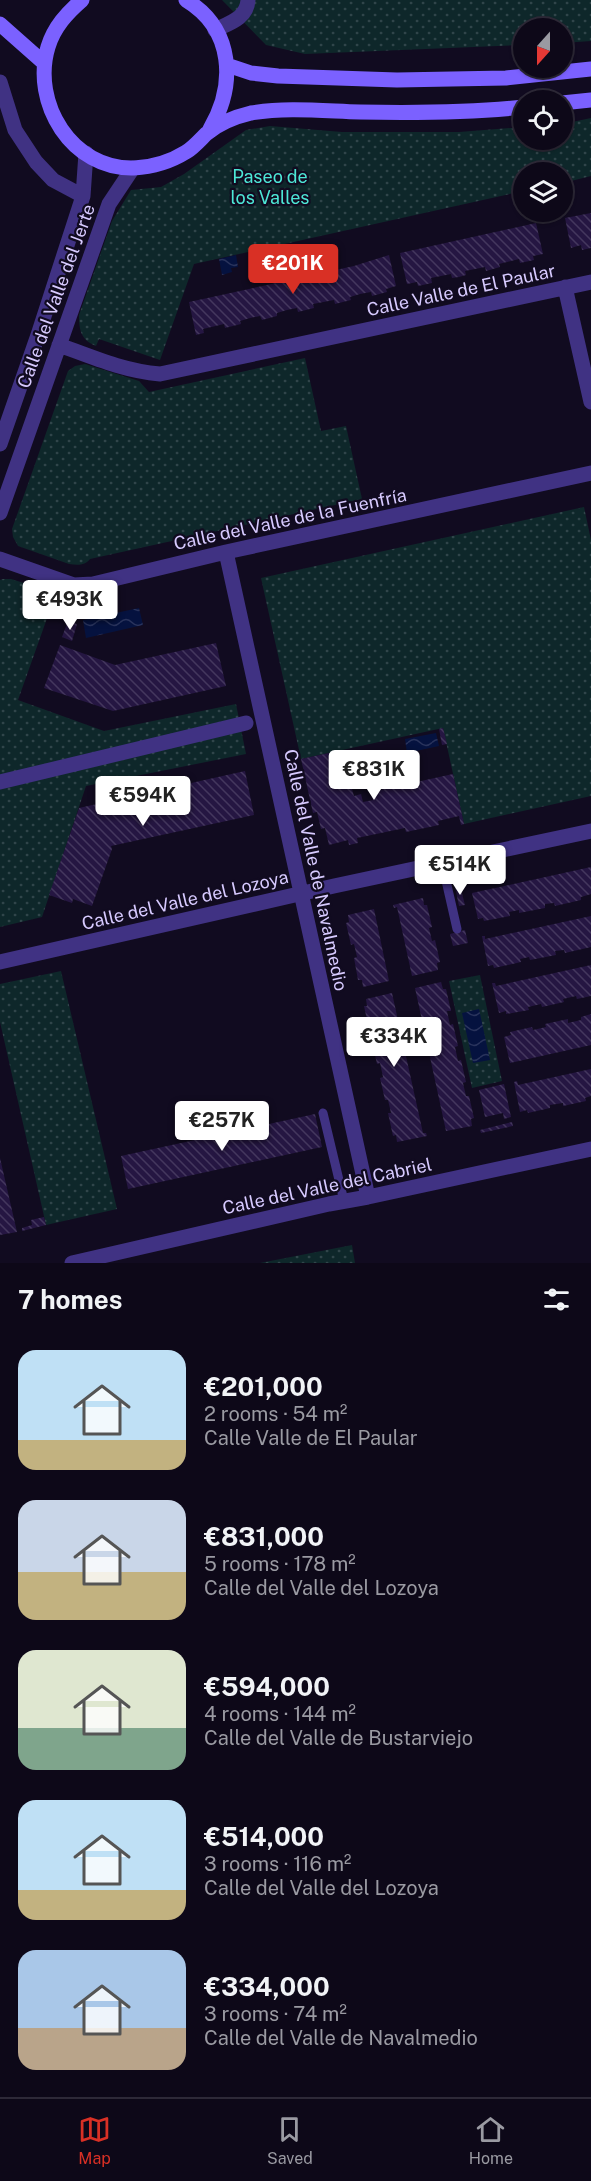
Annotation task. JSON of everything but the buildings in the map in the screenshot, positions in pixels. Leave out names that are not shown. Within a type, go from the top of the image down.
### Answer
[{"type":"main road","points":[[82,0],[56,28],[48,45],[44,63],[44,89],[52,114],[60,129],[72,142],[100,161],[133,168],[162,164],[188,152],[226,120],[252,113],[291,110],[482,111],[513,108]]},
{"type":"main road","points":[[186,0],[196,6],[215,30],[221,41],[227,65],[227,88],[220,111],[209,132]]},
{"type":"main road","points":[[0,24],[44,63]]},
{"type":"main road","points":[[227,65],[251,73],[278,76],[397,80],[506,78],[591,69]]},
{"type":"main road","points":[[573,102],[591,100]]},
{"type":"street","points":[[215,30],[241,17],[248,6],[248,0]]},
{"type":"street","points":[[0,82],[15,130],[36,162],[53,180],[83,196]]},
{"type":"street","name":"Calle del Valle del Jerte","points":[[0,444],[83,196],[86,153]]},
{"type":"street","name":"Calle del Valle del Jerte","points":[[0,513],[102,223],[114,196],[133,168]]},
{"type":"street","name":"Calle Valle de El Paular","points":[[59,345],[115,366],[160,374],[591,282]]},
{"type":"street","points":[[565,287],[591,402]]},
{"type":"street","name":"Calle del Valle de la Fuenfría","points":[[0,559],[74,585],[93,584],[226,552],[591,472]]},
{"type":"street","name":"Calle del Valle de Navalmedio","points":[[226,552],[368,1197]]},
{"type":"street","points":[[0,782],[246,723]]},
{"type":"street","name":"Calle del Valle del Lozoya","points":[[0,962],[591,831]]},
{"type":"street","name":"Calle del Valle del Cabriel","points":[[72,1263],[344,1201],[591,1149]]},
{"type":"lane","points":[[442,863],[457,929]]},
{"type":"lane","points":[[323,1113],[344,1201]]},
{"type":"green space","points":[[222,0],[591,0],[591,41],[573,42],[573,18],[513,18],[513,45],[305,54],[266,45]]},
{"type":"green space","name":"Paseo de los Valles","points":[[591,118],[591,176],[573,180],[573,162],[513,162],[513,193],[194,264],[160,360],[99,339],[96,346],[87,341],[82,334],[79,315],[112,221],[131,190],[161,187],[184,174],[246,130],[270,126],[342,132],[459,132],[513,128],[513,150],[573,150],[573,122]]},
{"type":"green space","points":[[305,358],[321,431],[346,426],[362,499],[90,559],[81,564],[69,564],[18,546],[12,529],[68,371],[75,366],[85,364],[139,381],[149,392]]},
{"type":"green space","points":[[584,507],[591,540],[591,796],[464,824],[443,728],[301,759],[261,578]]},
{"type":"green space","points":[[11,579],[56,593],[18,700],[104,731],[236,704],[246,754],[86,786],[42,917],[0,927],[0,580]]},
{"type":"green space","points":[[61,971],[117,1209],[46,1225],[0,1022],[0,984]]},
{"type":"green space","points":[[480,975],[502,1081],[472,1088],[449,981]]},
{"type":"green space","points":[[352,1245],[355,1263],[260,1263]]},
{"type":"water","points":[[236,255],[238,267],[231,268],[232,272],[222,275],[219,259]]},
{"type":"water","points":[[139,608],[143,625],[86,638],[83,620]]},
{"type":"water","points":[[436,733],[439,746],[407,753],[405,739]]},
{"type":"water","points":[[479,1009],[490,1060],[473,1063],[462,1013]]}]
